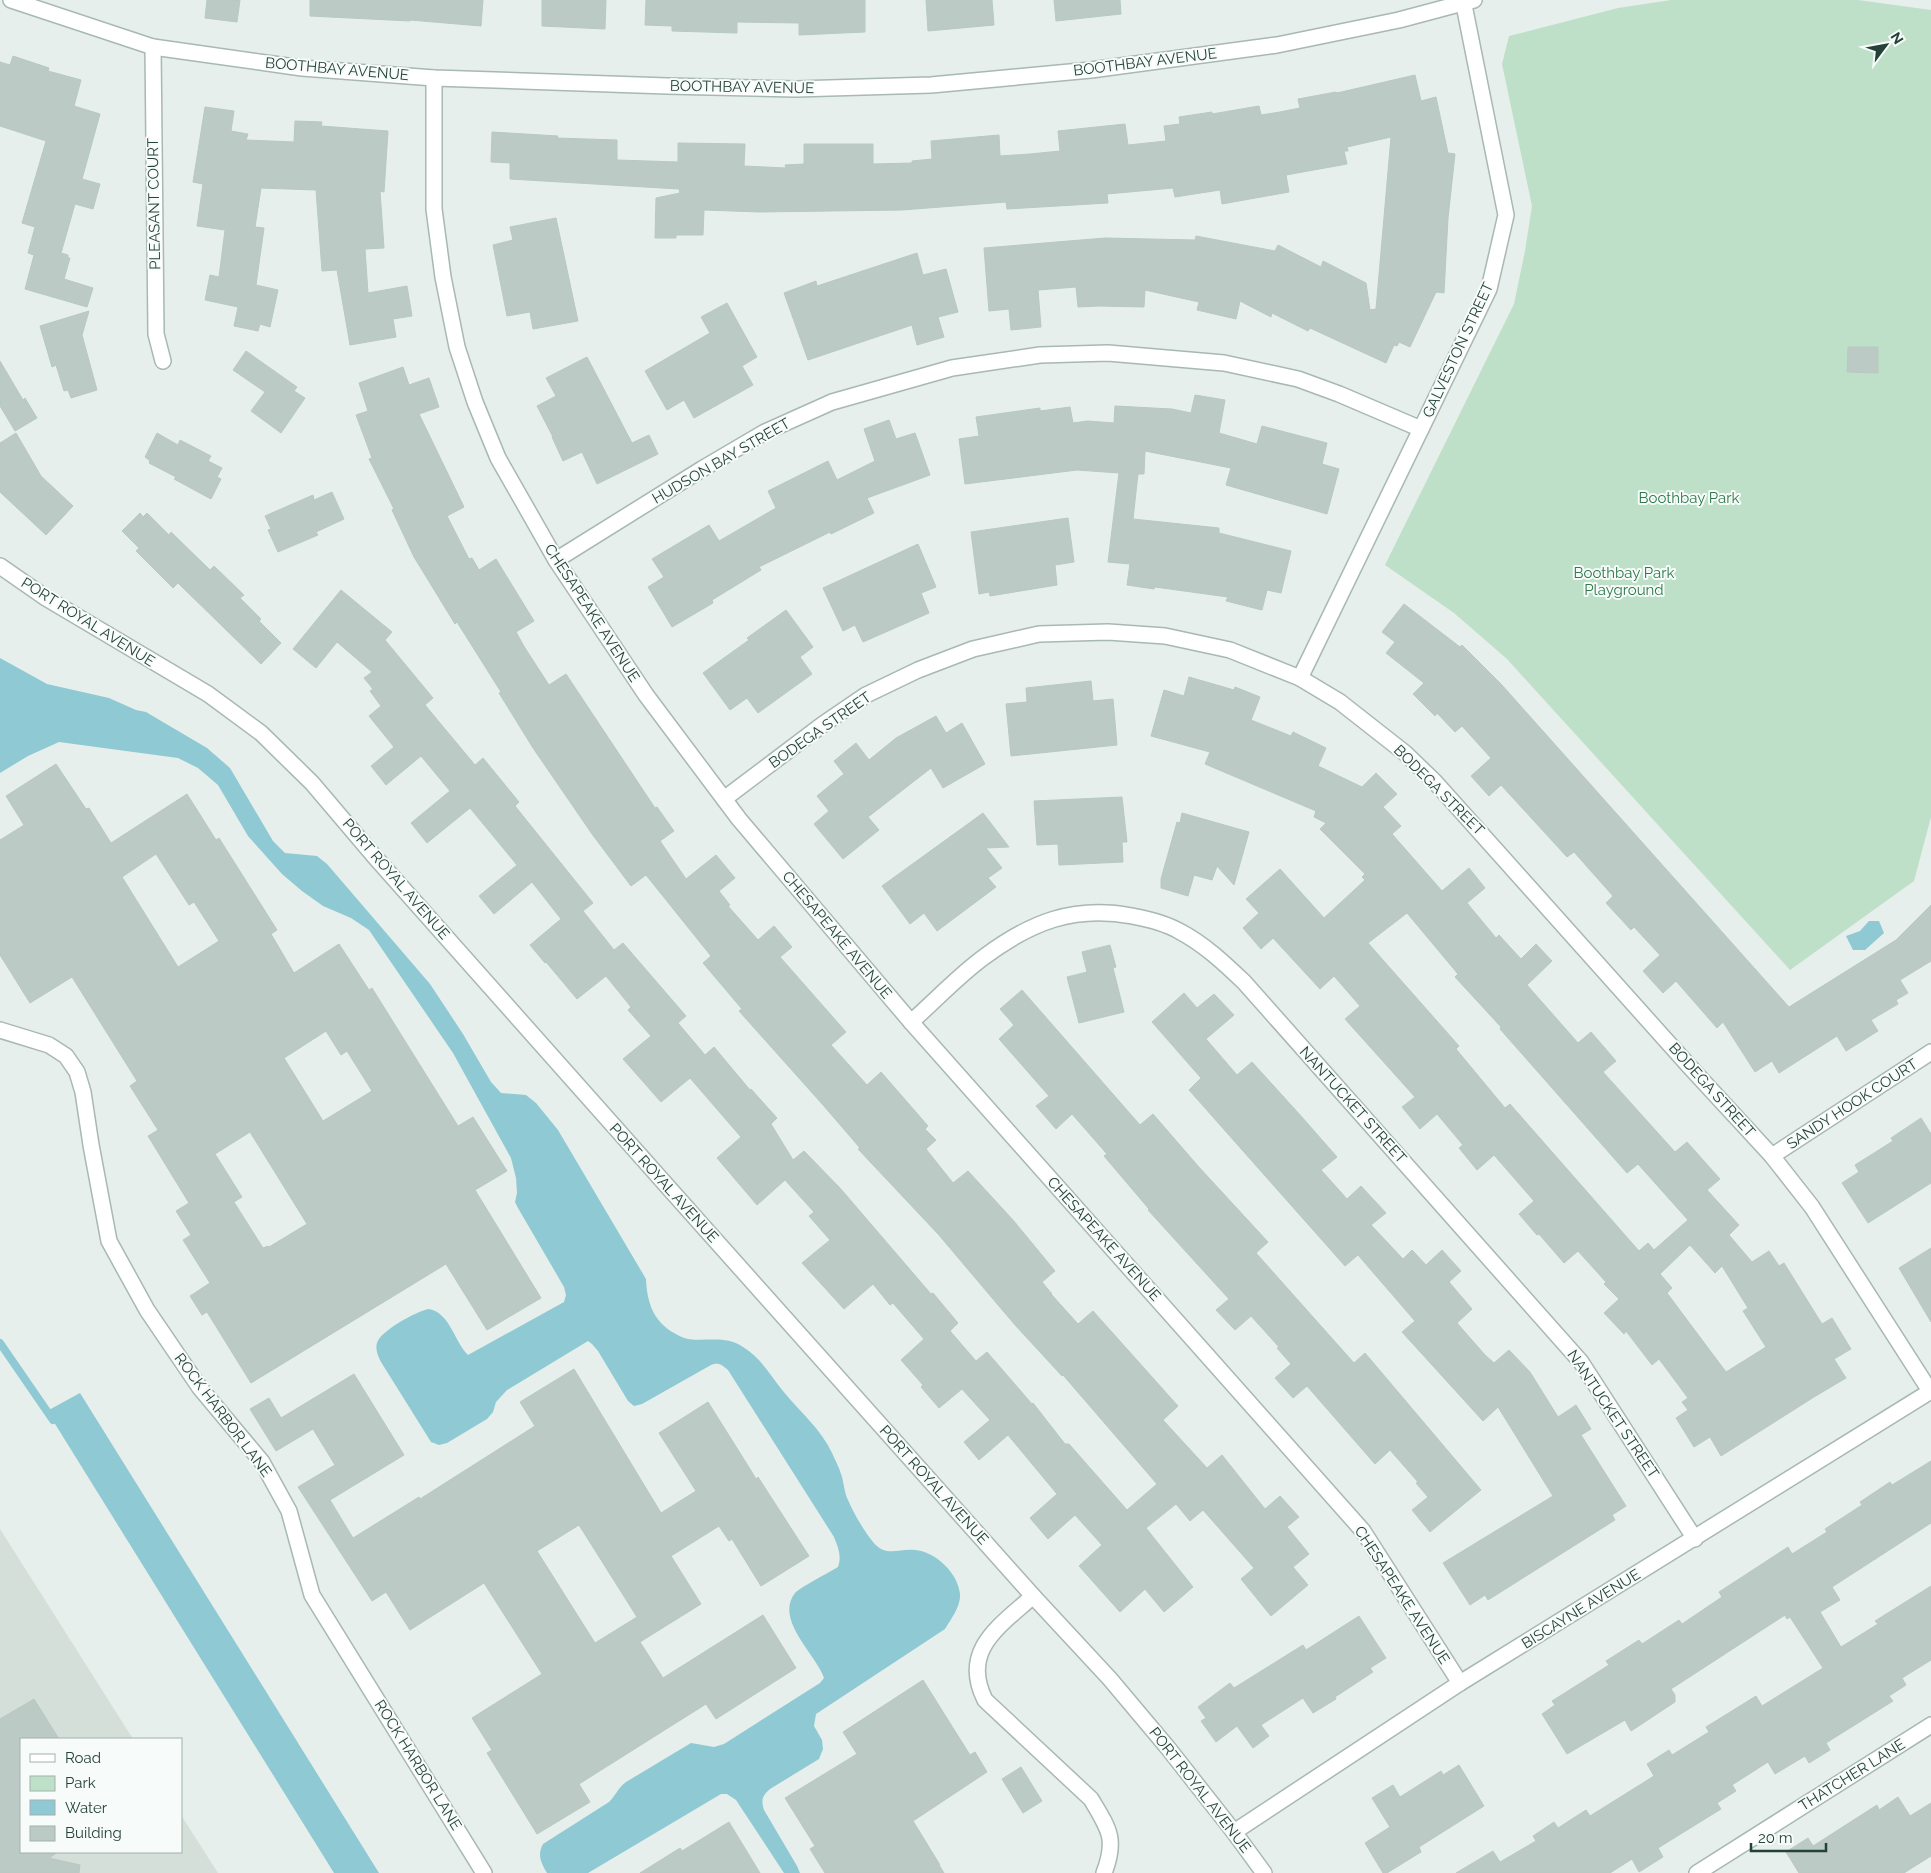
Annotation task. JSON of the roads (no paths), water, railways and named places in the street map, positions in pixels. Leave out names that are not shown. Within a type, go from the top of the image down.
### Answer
[{"type":"street","name":"BOOTHBAY AVENUE","points":[[11,0],[153,47],[302,68],[434,78],[796,89],[931,85],[1091,70],[1277,44],[1399,20],[1467,1]]},
{"type":"street","name":"GALVESTON STREET","points":[[1300,678],[1489,289],[1506,215],[1467,1]]},
{"type":"street","name":"PLEASANT COURT","points":[[153,47],[156,334],[163,361]]},
{"type":"street","name":"CHESAPEAKE AVENUE","points":[[434,78],[434,210],[442,277],[457,347],[475,402],[498,458],[556,560],[646,695],[745,827],[911,1022],[1363,1531],[1460,1683]]},
{"type":"street","name":"HUDSON BAY STREET","points":[[556,560],[702,468],[765,432],[832,402],[952,368],[1040,356],[1108,353],[1224,363],[1298,379],[1339,394],[1421,429]]},
{"type":"street","name":"PORT ROYAL AVENUE","points":[[0,566],[46,598],[208,694],[261,733],[312,783],[374,856],[692,1214],[1033,1596],[1117,1687],[1168,1748],[1264,1873]]},
{"type":"street","name":"BODEGA STREET","points":[[724,800],[822,725],[866,695],[918,670],[973,649],[1039,634],[1108,632],[1165,636],[1230,650],[1300,678],[1340,702],[1380,732],[1406,753],[1435,782],[1772,1156],[1817,1215],[1931,1391]]},
{"type":"street","name":"NANTUCKET STREET","points":[[911,1022],[984,957],[1014,937],[1042,923],[1062,916],[1110,911],[1150,919],[1178,930],[1196,941],[1217,956],[1244,982],[1581,1362],[1695,1539]]},
{"type":"street","name":"ROCK HARBOR LANE","points":[[0,1030],[49,1045],[66,1056],[77,1072],[83,1092],[92,1155],[109,1241],[147,1310],[200,1388],[262,1462],[289,1511],[312,1595],[484,1873]]},
{"type":"street","name":"SANDY HOOK COURT","points":[[1772,1156],[1931,1052]]},
{"type":"street","name":"BISCAYNE AVENUE","points":[[1234,1832],[1460,1683],[1931,1391]]},
{"type":"street","points":[[1033,1596],[988,1636],[980,1651],[977,1668],[978,1683],[986,1700],[1090,1799],[1112,1839],[1111,1853],[1104,1873]]},
{"type":"street","name":"THATCHER LANE","points":[[1697,1873],[1931,1725]]},
{"type":"water","points":[[0,658],[47,684],[109,698],[136,710],[146,712],[207,748],[230,768],[273,841],[285,853],[317,856],[327,864],[430,984],[463,1034],[491,1082],[501,1093],[526,1095],[536,1103],[558,1130],[646,1279],[652,1310],[661,1323],[686,1339],[729,1341],[736,1343],[755,1356],[816,1428],[827,1444],[840,1471],[850,1505],[873,1542],[883,1550],[915,1550],[931,1555],[950,1571],[958,1586],[960,1599],[945,1629],[816,1714],[814,1726],[822,1740],[823,1749],[819,1759],[770,1789],[764,1796],[762,1801],[764,1810],[800,1873],[784,1873],[736,1800],[727,1794],[721,1794],[588,1873],[547,1873],[540,1859],[543,1844],[609,1802],[626,1782],[691,1743],[714,1747],[724,1744],[820,1683],[824,1678],[793,1626],[790,1603],[795,1593],[838,1567],[840,1555],[838,1548],[834,1537],[728,1370],[720,1364],[711,1365],[642,1404],[634,1406],[628,1401],[598,1351],[588,1341],[507,1390],[496,1402],[493,1412],[487,1419],[447,1443],[439,1445],[431,1442],[381,1362],[376,1348],[380,1338],[400,1322],[416,1313],[429,1309],[442,1316],[468,1355],[564,1302],[566,1295],[564,1287],[515,1202],[517,1193],[516,1178],[511,1158],[453,1053],[369,930],[351,918],[323,906],[282,874],[248,836],[218,785],[198,768],[178,758],[59,742],[28,756],[0,773]]},
{"type":"water","points":[[1869,921],[1879,921],[1884,933],[1865,950],[1853,950],[1846,936],[1860,931]]},
{"type":"water","points":[[80,1393],[379,1873],[334,1873],[47,1411]]},
{"type":"waterway","points":[[0,1343],[53,1420]]},
{"type":"park label","name":"Boothbay Park","points":[[1689,498]]},
{"type":"park label","name":"Boothbay Park Playground","points":[[1624,582]]}]
